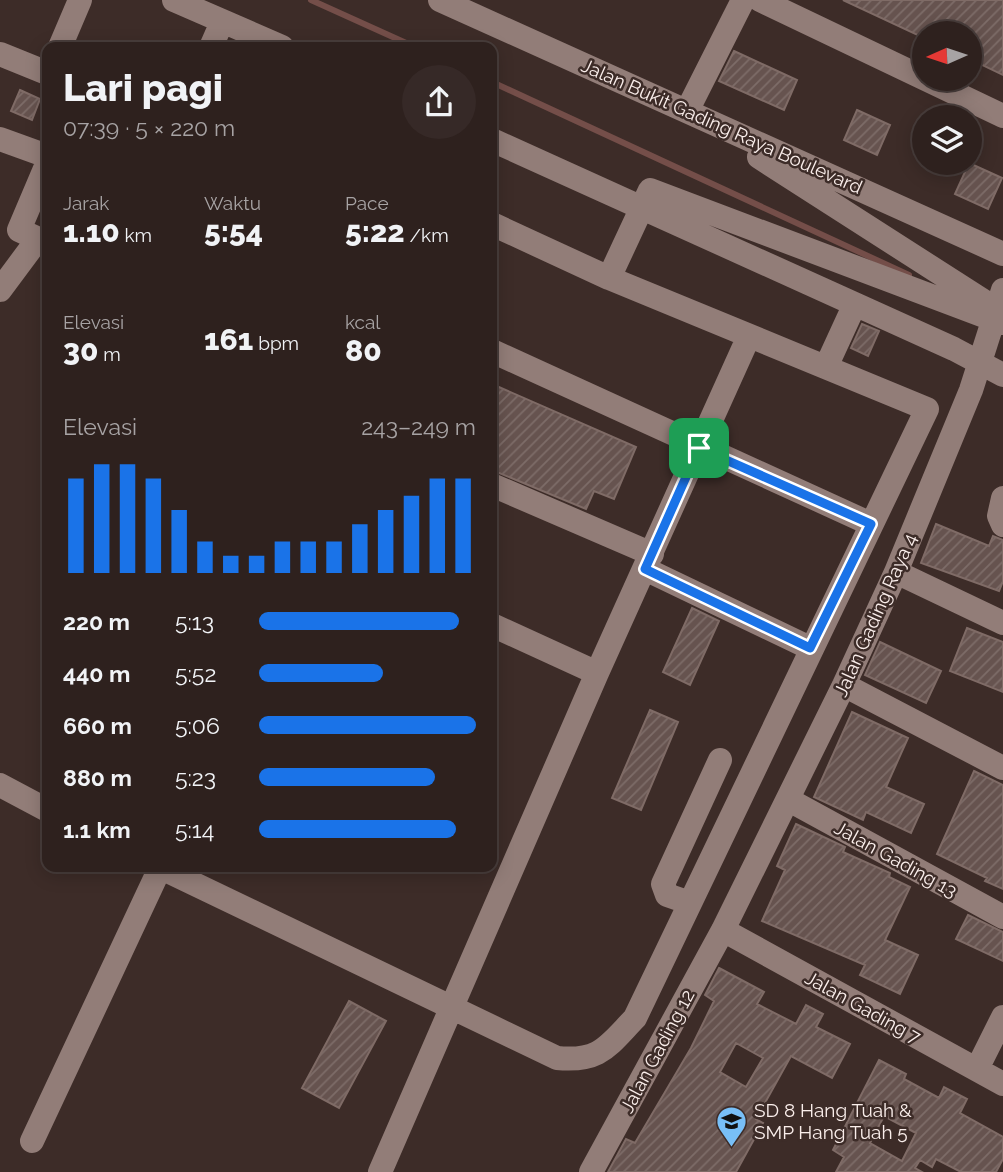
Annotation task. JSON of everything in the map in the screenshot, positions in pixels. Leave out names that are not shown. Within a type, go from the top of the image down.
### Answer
[{"type":"street","points":[[62,42],[80,0]]},
{"type":"street","points":[[174,0],[270,42]]},
{"type":"street","name":"Jalan Bukit Gading Raya Boulevard","points":[[440,0],[1003,254]]},
{"type":"street","points":[[743,0],[687,111],[1003,314]]},
{"type":"street","points":[[760,0],[1003,116]]},
{"type":"street","points":[[213,42],[222,22]]},
{"type":"street","points":[[0,54],[42,71]]},
{"type":"street","points":[[0,139],[42,154]]},
{"type":"street","points":[[497,142],[645,199],[989,342],[1003,375]]},
{"type":"street","points":[[0,290],[26,233],[42,180]]},
{"type":"street","points":[[609,278],[645,199]]},
{"type":"street","points":[[645,199],[854,306],[989,342]]},
{"type":"street","points":[[168,872],[557,1058],[580,1060],[600,1055],[635,1017],[810,648],[927,410],[609,278],[497,226]]},
{"type":"street","name":"Jalan Gading Raya 4","points":[[723,930],[789,800],[896,572],[971,390],[989,342],[1003,290]]},
{"type":"street","points":[[826,367],[854,306]]},
{"type":"street","points":[[380,1172],[597,673],[749,336]]},
{"type":"street","points":[[497,353],[699,448],[871,524]]},
{"type":"street","points":[[497,487],[649,561],[810,648]]},
{"type":"street","points":[[1003,498],[999,516],[1003,525]]},
{"type":"street","points":[[896,572],[1003,623]]},
{"type":"street","points":[[497,627],[597,673]]},
{"type":"street","points":[[844,685],[1003,768]]},
{"type":"street","points":[[690,903],[667,895],[663,884],[720,760]]},
{"type":"street","points":[[0,785],[42,807]]},
{"type":"street","name":"Jalan Gading 13","points":[[789,800],[1003,918]]},
{"type":"street","points":[[32,1141],[156,872]]},
{"type":"street","name":"Jalan Gading 7","points":[[723,930],[1003,1084]]},
{"type":"street","name":"Jalan Gading 12","points":[[591,1172],[723,930]]},
{"type":"street","points":[[977,1069],[1003,1017]]},
{"type":"building","points":[[843,0],[1003,0],[1003,75],[982,65],[982,21],[912,21],[912,32]]},
{"type":"building","points":[[734,51],[797,80],[784,110],[719,81]]},
{"type":"building","points":[[20,90],[40,99],[32,120],[11,111]]},
{"type":"building","points":[[857,110],[890,125],[877,155],[844,140]]},
{"type":"building","points":[[982,169],[1002,178],[988,209],[955,194],[964,175],[982,175]]},
{"type":"building","points":[[862,324],[879,331],[868,356],[851,348]]},
{"type":"building","points":[[497,386],[636,447],[614,499],[594,491],[586,509],[497,472]]},
{"type":"building","points":[[936,524],[989,546],[993,536],[1003,540],[1003,581],[999,591],[921,563]]},
{"type":"building","points":[[692,608],[719,621],[690,685],[663,672]]},
{"type":"building","points":[[967,628],[1003,642],[1003,692],[950,671]]},
{"type":"building","points":[[880,642],[941,671],[926,703],[865,675]]},
{"type":"building","points":[[650,710],[678,722],[641,810],[612,798]]},
{"type":"building","points":[[852,712],[908,738],[886,787],[924,804],[911,833],[866,812],[863,820],[814,797]]},
{"type":"building","points":[[974,771],[1003,785],[1003,889],[985,881],[987,878],[937,854]]},
{"type":"building","points":[[796,824],[845,847],[843,852],[890,873],[889,877],[910,887],[885,940],[918,955],[900,994],[860,975],[865,965],[762,921],[785,870],[777,866]]},
{"type":"building","points":[[968,915],[1003,932],[1003,961],[956,939]]},
{"type":"building","points":[[719,968],[764,992],[757,1004],[796,1024],[806,1005],[823,1014],[816,1027],[850,1044],[832,1078],[791,1056],[756,1119],[763,1123],[736,1172],[608,1172],[626,1139],[635,1143],[691,1048],[714,1001],[705,995]],"holes":[[[736,1043],[763,1058],[746,1087],[720,1072]]]},
{"type":"building","points":[[349,1001],[386,1021],[339,1108],[302,1088]]},
{"type":"building","points":[[879,1060],[906,1074],[904,1079],[939,1098],[944,1087],[967,1099],[960,1113],[1003,1137],[1003,1159],[996,1172],[961,1172],[936,1159],[932,1167],[920,1160],[915,1168],[922,1172],[836,1172],[844,1157],[833,1150]],"holes":[[[884,1116],[916,1133],[902,1161],[870,1143]]]},
{"type":"waterway","points":[[311,0],[404,42]]},
{"type":"waterway","points":[[497,84],[909,275]]},
{"type":"place","name":"SD 8 Hang Tuah & SMP Hang Tuah 5","points":[[731,1148]]},
{"type":"route","points":[[699,448],[871,524],[810,648],[645,569],[699,448]]}]
